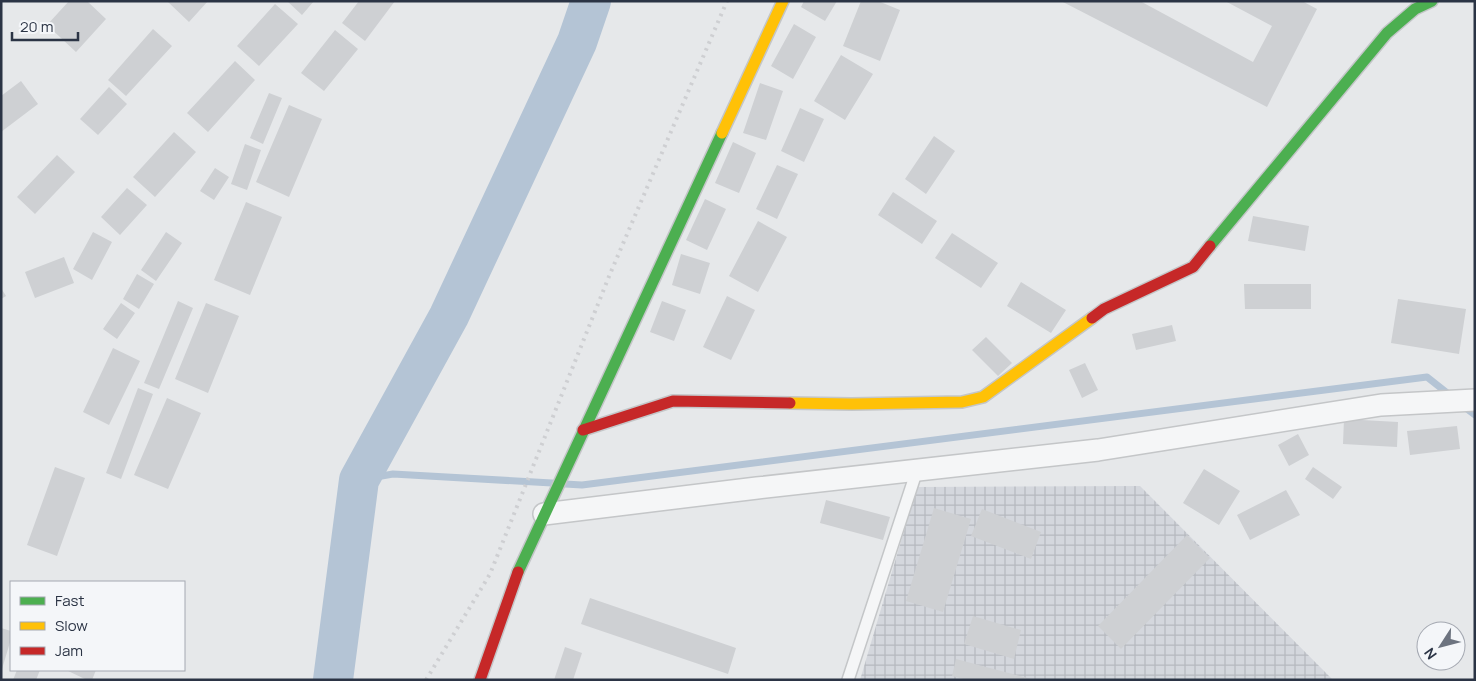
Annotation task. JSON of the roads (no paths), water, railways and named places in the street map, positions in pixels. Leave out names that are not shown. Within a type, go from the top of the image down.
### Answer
[{"type":"street","points":[[480,680],[519,568],[782,1]]},
{"type":"street","points":[[583,430],[672,401],[852,404],[962,402],[983,396],[1104,309],[1193,267],[1387,33],[1415,9],[1432,1]]},
{"type":"street","points":[[548,506],[757,488],[1098,450],[1381,405],[1475,400]]},
{"type":"lane","points":[[848,680],[917,470]]},
{"type":"waterway","points":[[333,680],[359,480],[449,316],[577,42],[591,1]]},
{"type":"waterway","points":[[565,484],[582,485],[1427,377],[1451,396]]},
{"type":"waterway","points":[[1463,406],[1475,415]]},
{"type":"waterway","points":[[359,480],[393,474],[552,483]]},
{"type":"railway","points":[[426,680],[490,574],[610,274],[727,1]]}]
